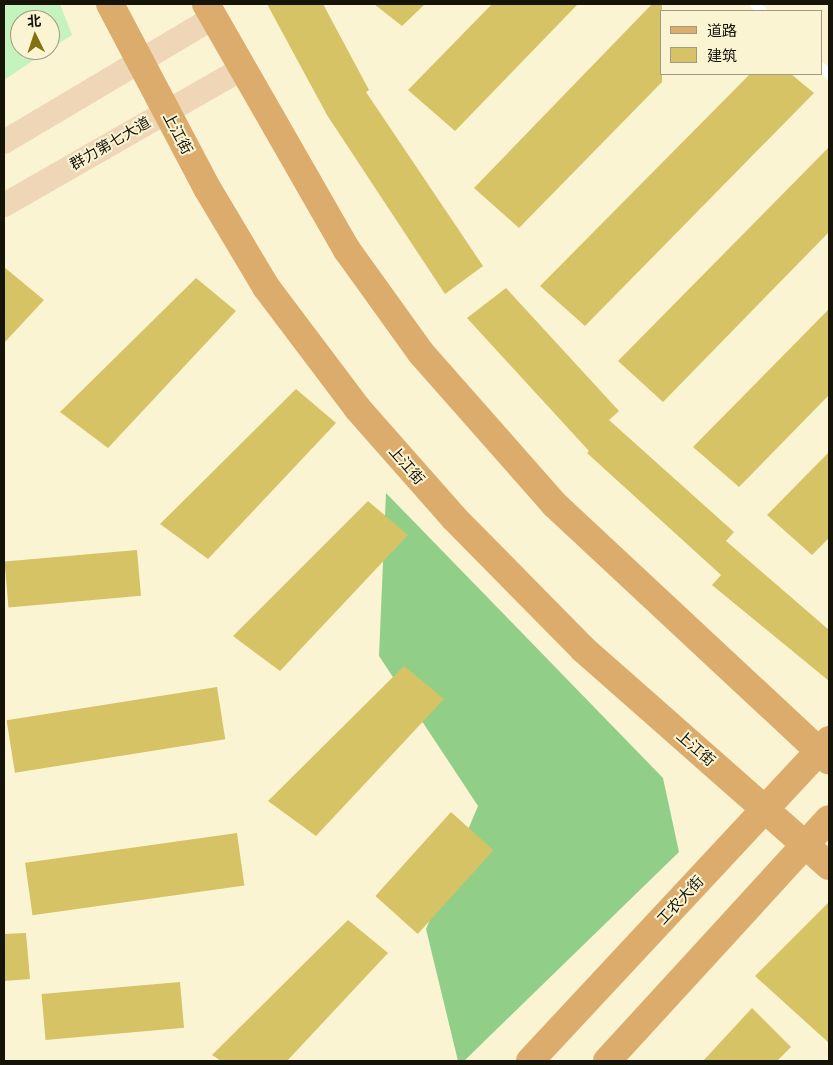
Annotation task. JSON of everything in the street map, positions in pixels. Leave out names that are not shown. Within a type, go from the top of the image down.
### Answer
[{"type":"main road","name":"上江街","points":[[110,4],[166,110],[266,287],[358,409],[454,518],[583,649],[829,866]]},
{"type":"main road","points":[[4,142],[140,62],[210,11],[347,250],[421,353],[554,504],[826,750]]},
{"type":"main road","name":"群力第七大道","points":[[4,205],[166,110],[243,68]]},
{"type":"main road","name":"工农大街","points":[[530,1061],[765,808],[826,750]]},
{"type":"main road","points":[[607,1061],[829,819]]},
{"type":"green space","points":[[4,4],[60,4],[72,35],[60,43],[60,10],[10,10],[10,60],[34,60],[4,80]]},
{"type":"green space","points":[[386,493],[663,778],[679,852],[464,1061],[458,1061],[426,929],[478,806],[379,656]]},
{"type":"building","points":[[267,4],[323,4],[369,90],[366,92],[483,266],[445,294],[327,115]]},
{"type":"building","points":[[374,4],[425,4],[402,26]]},
{"type":"building","points":[[492,4],[578,4],[455,131],[408,90]]},
{"type":"building","points":[[652,4],[662,4],[662,10],[660,10],[660,75],[662,75],[662,82],[519,228],[474,188]]},
{"type":"building","points":[[749,75],[792,75],[814,93],[585,326],[540,286]]},
{"type":"building","points":[[829,147],[829,232],[663,402],[618,361]]},
{"type":"building","points":[[4,267],[44,300],[4,343]]},
{"type":"building","points":[[196,278],[236,311],[108,448],[60,412]]},
{"type":"building","points":[[506,288],[619,411],[609,420],[734,532],[726,541],[829,630],[829,681],[712,585],[721,575],[587,453],[589,451],[467,318]]},
{"type":"building","points":[[829,309],[829,395],[739,487],[693,447]]},
{"type":"building","points":[[296,389],[336,423],[208,559],[160,524]]},
{"type":"building","points":[[829,452],[829,538],[812,555],[767,515]]},
{"type":"building","points":[[368,501],[408,535],[280,671],[233,636]]},
{"type":"building","points":[[137,550],[141,596],[9,607],[5,562]]},
{"type":"building","points":[[404,666],[444,699],[316,836],[268,801]]},
{"type":"building","points":[[217,687],[225,739],[15,773],[7,720]]},
{"type":"building","points":[[451,812],[493,850],[418,934],[375,896]]},
{"type":"building","points":[[237,833],[244,885],[32,915],[25,863]]},
{"type":"building","points":[[829,902],[829,1043],[755,976]]},
{"type":"building","points":[[348,920],[388,953],[287,1061],[221,1061],[212,1055]]},
{"type":"building","points":[[26,933],[30,979],[4,981],[4,934]]},
{"type":"building","points":[[180,982],[184,1028],[46,1040],[42,994]]},
{"type":"building","points":[[752,1008],[791,1047],[777,1061],[703,1061]]}]
